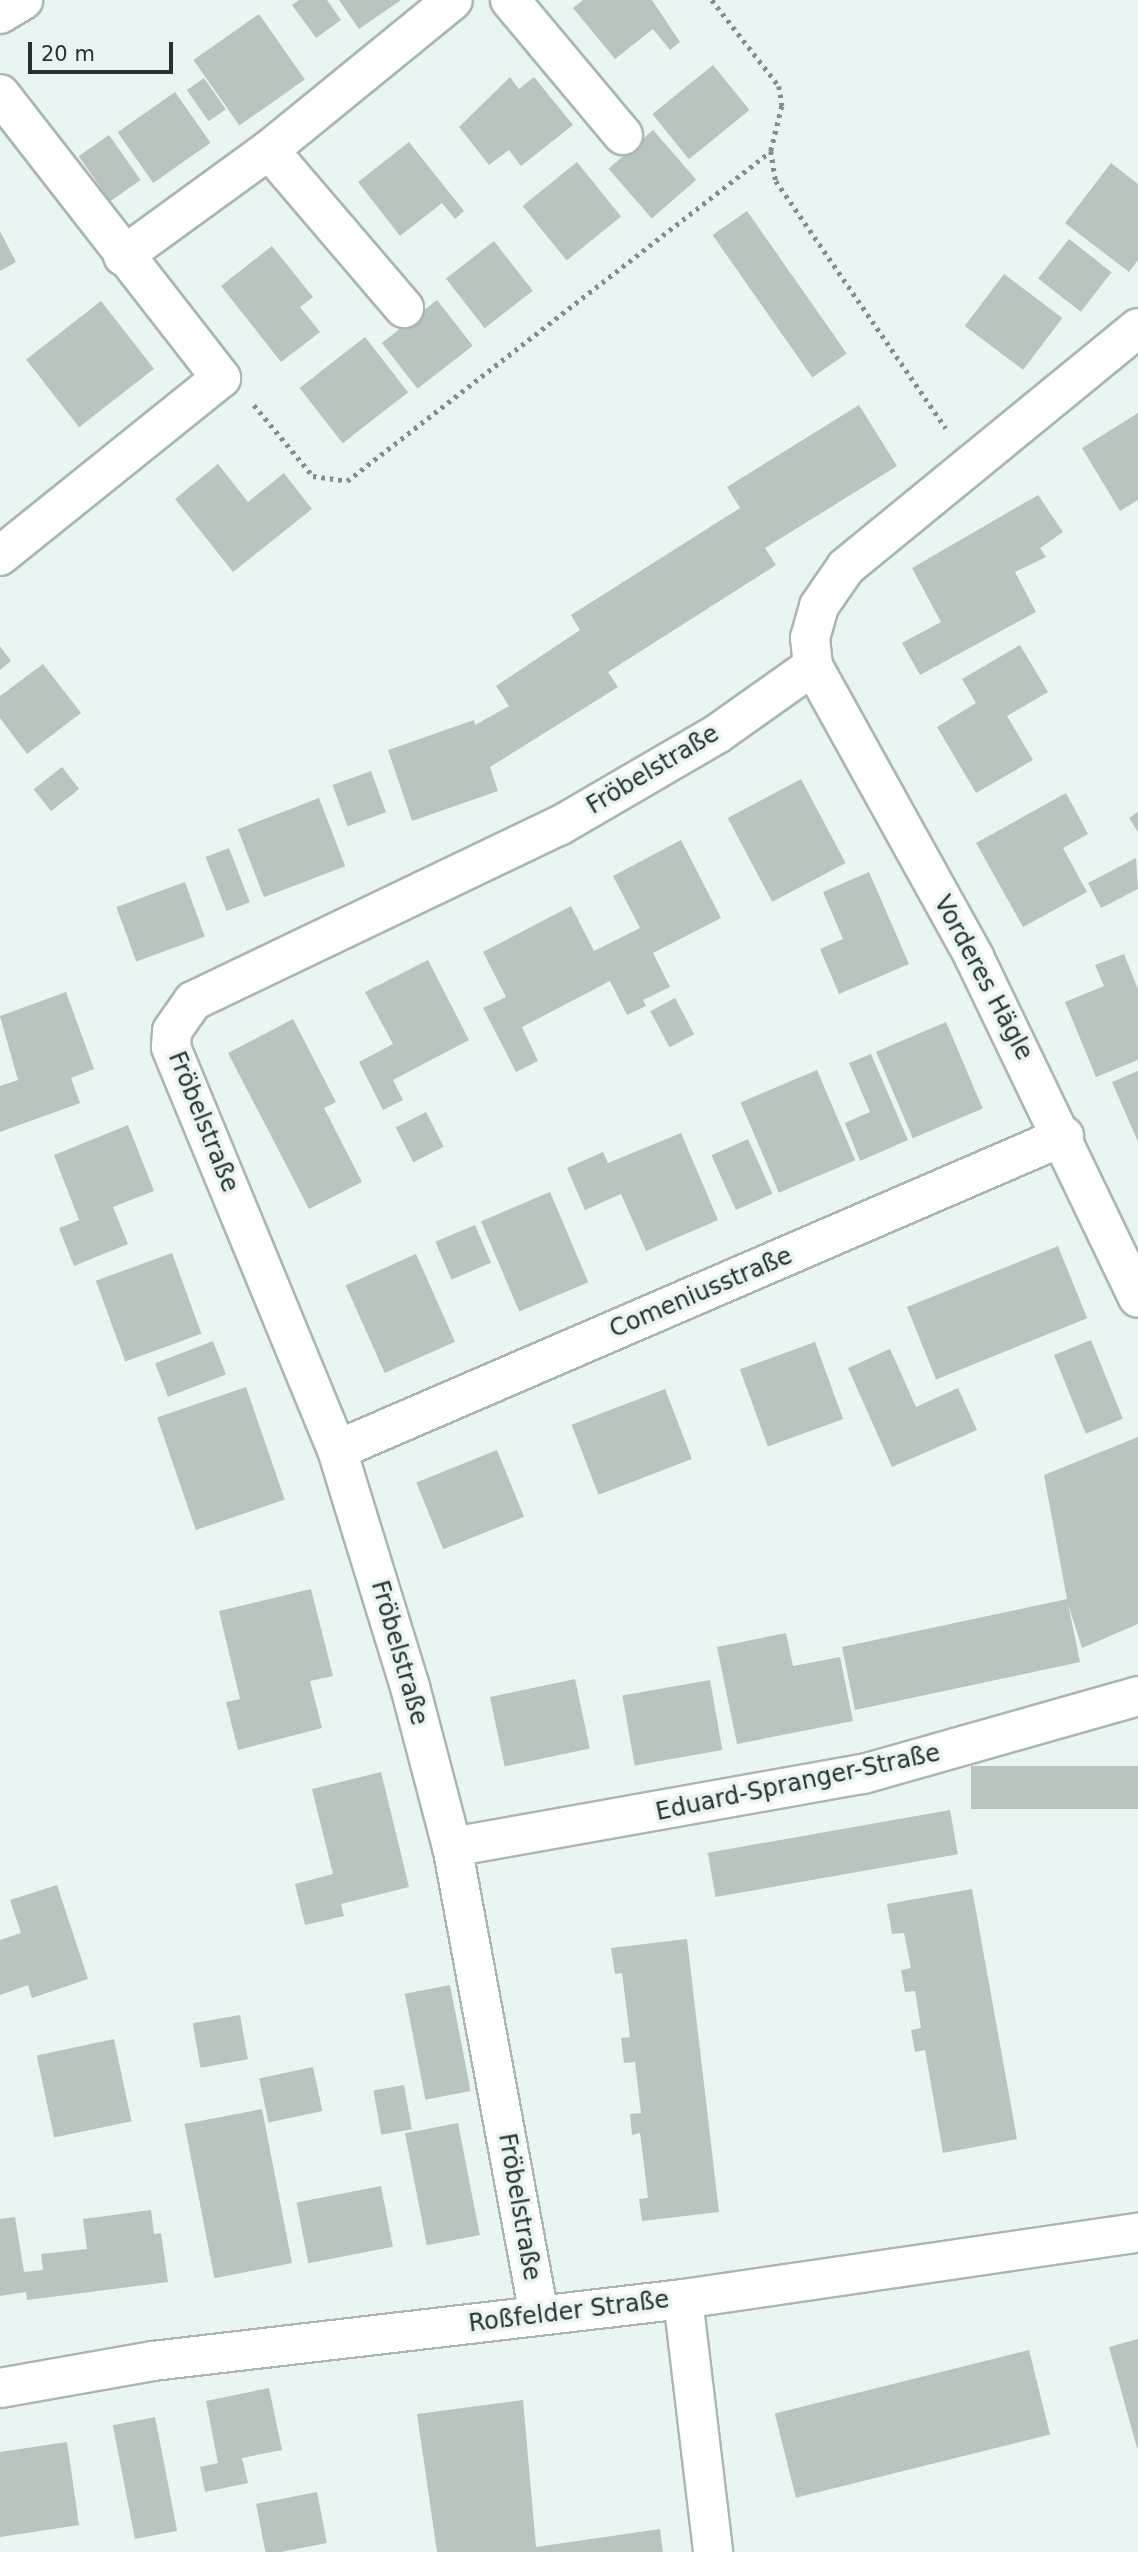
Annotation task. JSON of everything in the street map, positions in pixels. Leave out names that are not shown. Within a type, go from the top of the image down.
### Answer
[{"type":"street","points":[[0,14],[23,0]]},
{"type":"street","points":[[123,256],[269,150],[453,0]]},
{"type":"street","points":[[510,0],[623,135]]},
{"type":"street","points":[[0,94],[221,379],[0,556]]},
{"type":"street","points":[[269,150],[404,308]]},
{"type":"street","points":[[813,666],[810,638],[819,606],[846,567],[969,463],[1138,328]]},
{"type":"street","name":"Vorderes Hägle","points":[[813,666],[974,957],[1064,1136],[1138,1298]]},
{"type":"street","name":"Fröbelstraße","points":[[539,2315],[452,1847],[337,1450],[171,1047],[177,1017],[193,1001],[321,937],[559,825],[717,734],[813,666]]},
{"type":"street","name":"Comeniusstraße","points":[[337,1450],[1064,1136]]},
{"type":"street","name":"Eduard-Spranger-Straße","points":[[452,1847],[863,1774],[1138,1696]]},
{"type":"street","name":"Roßfelder Straße","points":[[0,2388],[153,2361],[684,2299],[1138,2233]]},
{"type":"street","points":[[684,2299],[713,2552]]},
{"type":"path","points":[[712,0],[779,86],[782,106],[771,151],[776,181],[969,463]]},
{"type":"path","points":[[221,379],[250,399],[313,476],[347,481],[771,151]]},
{"type":"building","points":[[299,0],[327,0],[341,20],[316,38],[292,5]]},
{"type":"building","points":[[339,0],[401,0],[359,29]]},
{"type":"building","points":[[583,0],[652,0],[680,42],[670,50],[653,29],[615,59],[573,8]]},
{"type":"building","points":[[259,14],[305,80],[239,125],[193,60]]},
{"type":"building","points":[[713,65],[750,110],[689,159],[652,114]]},
{"type":"building","points":[[510,77],[519,89],[534,77],[573,125],[521,166],[509,150],[489,165],[459,127]]},
{"type":"building","points":[[204,78],[226,109],[209,121],[187,90]]},
{"type":"building","points":[[175,92],[211,143],[153,183],[118,132]]},
{"type":"building","points":[[653,130],[696,180],[652,219],[608,169]]},
{"type":"building","points":[[109,135],[141,180],[110,201],[79,156]]},
{"type":"building","points":[[409,142],[464,211],[455,219],[442,203],[400,236],[358,182]]},
{"type":"building","points":[[577,162],[621,216],[567,260],[523,206]]},
{"type":"building","points":[[1111,163],[1138,184],[1138,260],[1129,272],[1065,223]]},
{"type":"building","points":[[747,211],[847,354],[812,378],[713,235]]},
{"type":"building","points":[[0,231],[16,262],[0,271]]},
{"type":"building","points":[[1069,239],[1112,272],[1081,312],[1038,278]]},
{"type":"building","points":[[494,241],[533,291],[485,328],[446,279]]},
{"type":"building","points":[[272,246],[313,297],[300,307],[320,332],[281,362],[221,286]]},
{"type":"building","points":[[1004,274],[1062,318],[1023,370],[965,326]]},
{"type":"building","points":[[437,300],[473,346],[418,389],[382,343]]},
{"type":"building","points":[[101,301],[154,369],[79,427],[26,359]]},
{"type":"building","points":[[365,337],[408,392],[343,443],[300,388]]},
{"type":"building","points":[[859,405],[897,466],[765,548],[776,565],[608,672],[618,687],[490,767],[498,791],[412,821],[388,750],[474,720],[475,725],[509,706],[496,686],[580,630],[571,615],[740,508],[727,487]]},
{"type":"building","points":[[1138,413],[1138,500],[1120,511],[1082,448]]},
{"type":"building","points":[[218,464],[248,502],[284,473],[312,509],[233,572],[175,499]]},
{"type":"building","points":[[1038,495],[1063,532],[1040,548],[1046,557],[1015,572],[1036,612],[920,675],[902,643],[941,622],[912,568]]},
{"type":"building","points":[[1020,645],[1048,692],[1007,716],[1033,760],[976,793],[937,727],[976,703],[962,679]]},
{"type":"building","points":[[0,646],[11,661],[0,670]]},
{"type":"building","points":[[43,664],[81,713],[27,754],[0,718],[0,696]]},
{"type":"building","points":[[62,767],[79,789],[51,811],[34,789]]},
{"type":"building","points":[[371,771],[386,812],[348,826],[332,785]]},
{"type":"building","points":[[801,779],[846,863],[772,902],[728,818]]},
{"type":"building","points":[[1066,793],[1088,834],[1063,848],[1087,892],[1023,927],[976,843]]},
{"type":"building","points":[[319,798],[345,866],[264,897],[238,829]]},
{"type":"building","points":[[1138,812],[1138,832],[1129,818]]},
{"type":"building","points":[[681,840],[721,918],[653,953],[670,987],[643,1000],[646,1006],[627,1015],[610,981],[522,1027],[538,1061],[516,1072],[483,1008],[506,997],[483,952],[571,906],[594,951],[640,928],[613,876]]},
{"type":"building","points":[[229,848],[250,902],[226,911],[206,857]]},
{"type":"building","points":[[1136,858],[1138,889],[1101,908],[1088,883]]},
{"type":"building","points":[[869,872],[909,964],[839,994],[820,949],[843,939],[823,892]]},
{"type":"building","points":[[185,882],[205,937],[136,961],[116,907]]},
{"type":"building","points":[[1124,954],[1138,989],[1138,1060],[1096,1077],[1065,1002],[1104,986],[1095,965]]},
{"type":"building","points":[[428,960],[469,1040],[393,1080],[403,1100],[383,1110],[359,1062],[393,1044],[365,992]]},
{"type":"building","points":[[66,992],[94,1069],[71,1078],[80,1103],[0,1132],[0,1086],[18,1080],[0,1016]]},
{"type":"building","points":[[675,998],[694,1034],[670,1047],[650,1011]]},
{"type":"building","points":[[293,1019],[336,1102],[324,1108],[362,1182],[309,1209],[228,1053]]},
{"type":"building","points":[[946,1022],[983,1109],[913,1138],[876,1052]]},
{"type":"building","points":[[871,1054],[908,1140],[860,1161],[845,1123],[870,1112],[849,1063]]},
{"type":"building","points":[[817,1070],[855,1160],[779,1193],[741,1102]]},
{"type":"building","points":[[1138,1071],[1138,1142],[1112,1082]]},
{"type":"building","points":[[426,1112],[444,1147],[413,1162],[396,1127]]},
{"type":"building","points":[[128,1125],[154,1191],[113,1207],[128,1244],[74,1266],[59,1228],[79,1220],[54,1155]]},
{"type":"building","points":[[681,1133],[718,1220],[646,1251],[621,1194],[585,1210],[567,1168],[603,1152],[608,1163]]},
{"type":"building","points":[[748,1139],[772,1194],[736,1210],[711,1155]]},
{"type":"building","points":[[550,1192],[588,1282],[519,1312],[481,1221]]},
{"type":"building","points":[[475,1225],[491,1263],[451,1280],[435,1242]]},
{"type":"building","points":[[1058,1246],[1087,1318],[936,1379],[907,1307]]},
{"type":"building","points":[[172,1253],[201,1334],[125,1362],[96,1281]]},
{"type":"building","points":[[416,1254],[455,1342],[385,1373],[346,1285]]},
{"type":"building","points":[[1091,1340],[1123,1419],[1086,1434],[1054,1355]]},
{"type":"building","points":[[213,1341],[226,1375],[168,1397],[155,1363]]},
{"type":"building","points":[[815,1342],[843,1419],[768,1446],[740,1369]]},
{"type":"building","points":[[890,1349],[916,1407],[958,1388],[977,1430],[892,1467],[848,1368]]},
{"type":"building","points":[[246,1387],[285,1500],[196,1530],[157,1418]]},
{"type":"building","points":[[665,1389],[692,1459],[599,1495],[572,1425]]},
{"type":"building","points":[[1138,1437],[1138,1624],[1082,1648],[1068,1604],[1080,1662],[855,1710],[842,1647],[1067,1599],[1044,1475]]},
{"type":"building","points":[[497,1450],[524,1517],[443,1549],[416,1483]]},
{"type":"building","points":[[311,1589],[333,1676],[310,1681],[322,1728],[238,1750],[226,1702],[240,1699],[219,1611]]},
{"type":"building","points":[[786,1633],[793,1666],[840,1657],[853,1721],[737,1744],[717,1647]]},
{"type":"building","points":[[575,1679],[590,1748],[505,1767],[490,1697]]},
{"type":"building","points":[[710,1680],[722,1750],[635,1765],[622,1695]]},
{"type":"building","points":[[971,1766],[1138,1766],[1138,1809],[971,1809]]},
{"type":"building","points":[[381,1772],[409,1887],[341,1904],[344,1916],[305,1925],[295,1884],[333,1874],[312,1789]]},
{"type":"building","points":[[950,1810],[958,1854],[716,1897],[708,1853]]},
{"type":"building","points":[[57,1885],[88,1979],[32,1998],[28,1985],[0,1995],[0,1940],[21,1933],[10,1900]]},
{"type":"building","points":[[972,1889],[1017,2139],[943,2153],[925,2050],[915,2052],[911,2030],[921,2028],[915,1991],[905,1992],[901,1970],[911,1968],[904,1933],[892,1934],[887,1904]]},
{"type":"building","points":[[687,1939],[719,2212],[642,2221],[639,2199],[648,2198],[640,2133],[632,2135],[630,2114],[641,2113],[635,2062],[624,2063],[621,2038],[630,2037],[622,1973],[615,1974],[611,1948]]},
{"type":"building","points":[[450,1985],[471,2091],[425,2100],[405,1994]]},
{"type":"building","points":[[240,2015],[248,2059],[201,2068],[193,2023]]},
{"type":"building","points":[[114,2039],[131,2121],[54,2138],[37,2055]]},
{"type":"building","points":[[313,2067],[322,2111],[269,2122],[259,2078]]},
{"type":"building","points":[[404,2085],[412,2129],[381,2135],[373,2090]]},
{"type":"building","points":[[262,2109],[292,2263],[214,2278],[184,2124]]},
{"type":"building","points":[[458,2123],[480,2235],[427,2245],[405,2133]]},
{"type":"building","points":[[381,2186],[393,2247],[308,2263],[297,2202]]},
{"type":"building","points":[[151,2210],[154,2234],[161,2233],[168,2282],[27,2300],[26,2292],[0,2296],[0,2219],[15,2217],[24,2272],[43,2270],[41,2254],[87,2249],[83,2219]]},
{"type":"building","points":[[1138,2339],[1138,2448],[1137,2448],[1109,2347]]},
{"type":"building","points":[[1029,2350],[1050,2434],[796,2498],[775,2413]]},
{"type":"building","points":[[269,2388],[282,2450],[242,2458],[248,2483],[205,2492],[200,2467],[218,2463],[206,2401]]},
{"type":"building","points":[[523,2400],[536,2547],[660,2529],[663,2552],[437,2552],[417,2414]]},
{"type":"building","points":[[155,2417],[177,2531],[135,2539],[113,2425]]},
{"type":"building","points":[[67,2442],[79,2525],[0,2537],[0,2452]]},
{"type":"building","points":[[317,2492],[327,2543],[281,2552],[266,2552],[256,2504]]}]
